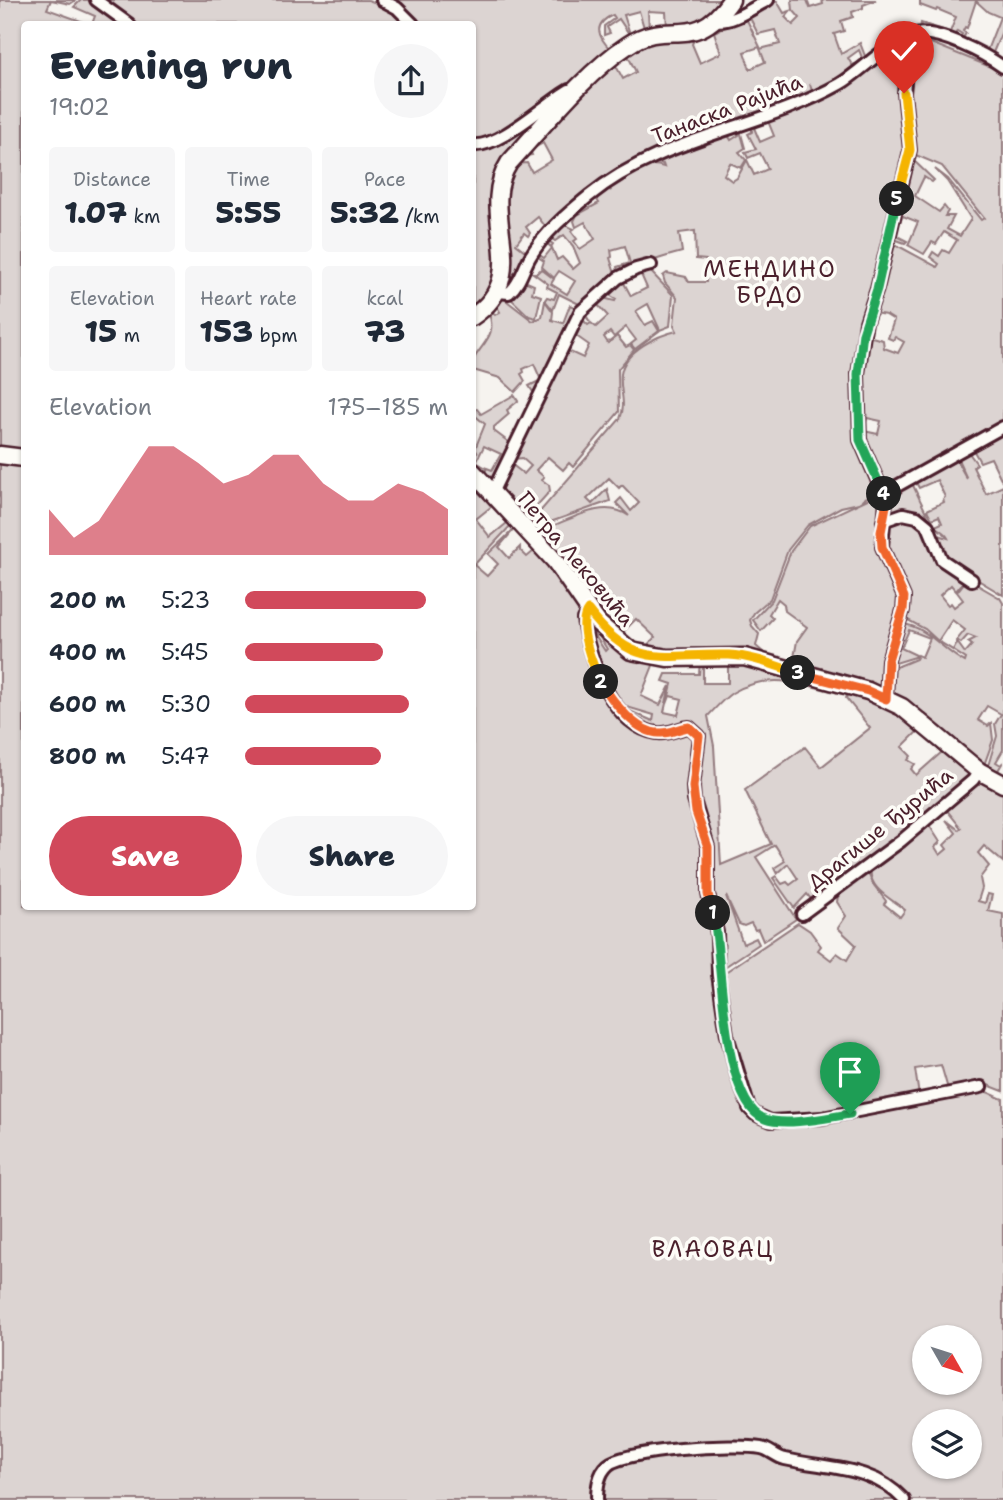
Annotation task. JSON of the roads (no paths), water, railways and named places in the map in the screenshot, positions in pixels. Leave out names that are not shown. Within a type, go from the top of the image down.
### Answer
[{"type":"street","points":[[96,0],[125,21]]},
{"type":"street","points":[[382,0],[397,8],[410,21]]},
{"type":"street","points":[[476,314],[492,302],[498,292],[503,270],[499,195],[503,173],[579,87],[617,53],[637,39],[656,33],[695,32],[715,20],[731,0]]},
{"type":"street","points":[[715,20],[720,22],[735,17],[768,0]]},
{"type":"street","name":"Танаска Рајића","points":[[498,292],[509,293],[515,288],[531,257],[551,230],[606,182],[667,152],[826,91],[854,75],[902,40],[917,34],[934,35],[1003,67]]},
{"type":"street","points":[[886,699],[888,660],[903,610],[904,597],[882,547],[886,500],[860,440],[858,374],[866,322],[877,289],[910,150],[904,93],[907,61],[902,40]]},
{"type":"street","points":[[476,145],[500,136],[563,93],[579,87]]},
{"type":"street","points":[[492,493],[580,312],[618,278],[651,265]]},
{"type":"street","points":[[886,500],[897,486],[1003,427]]},
{"type":"street","points":[[0,455],[21,458]]},
{"type":"street","name":"Петра Лековића","points":[[476,475],[555,561],[588,610],[619,643],[642,655],[667,658],[744,657],[868,691],[918,718],[979,771],[1003,783]]},
{"type":"street","points":[[883,522],[903,514],[917,517],[928,526],[942,560],[972,580]]},
{"type":"street","points":[[588,610],[583,620],[594,668],[605,689],[621,709],[649,731],[664,733],[689,727],[699,736],[693,777],[694,800],[708,847],[708,894],[717,932],[718,974],[727,1035],[749,1108],[755,1114],[771,1121],[822,1118],[981,1087]]},
{"type":"street","name":"Драгише Ђурића","points":[[802,914],[901,841],[973,780],[979,771]]},
{"type":"street","points":[[597,1500],[601,1475],[609,1464],[643,1454],[707,1447],[763,1448],[782,1458],[856,1471],[894,1490],[904,1500]]},
{"type":"district","name":"МЕНДИНО БРДО","points":[[770,282]]},
{"type":"district","name":"ВЛАОВАЦ","points":[[713,1249]]}]
